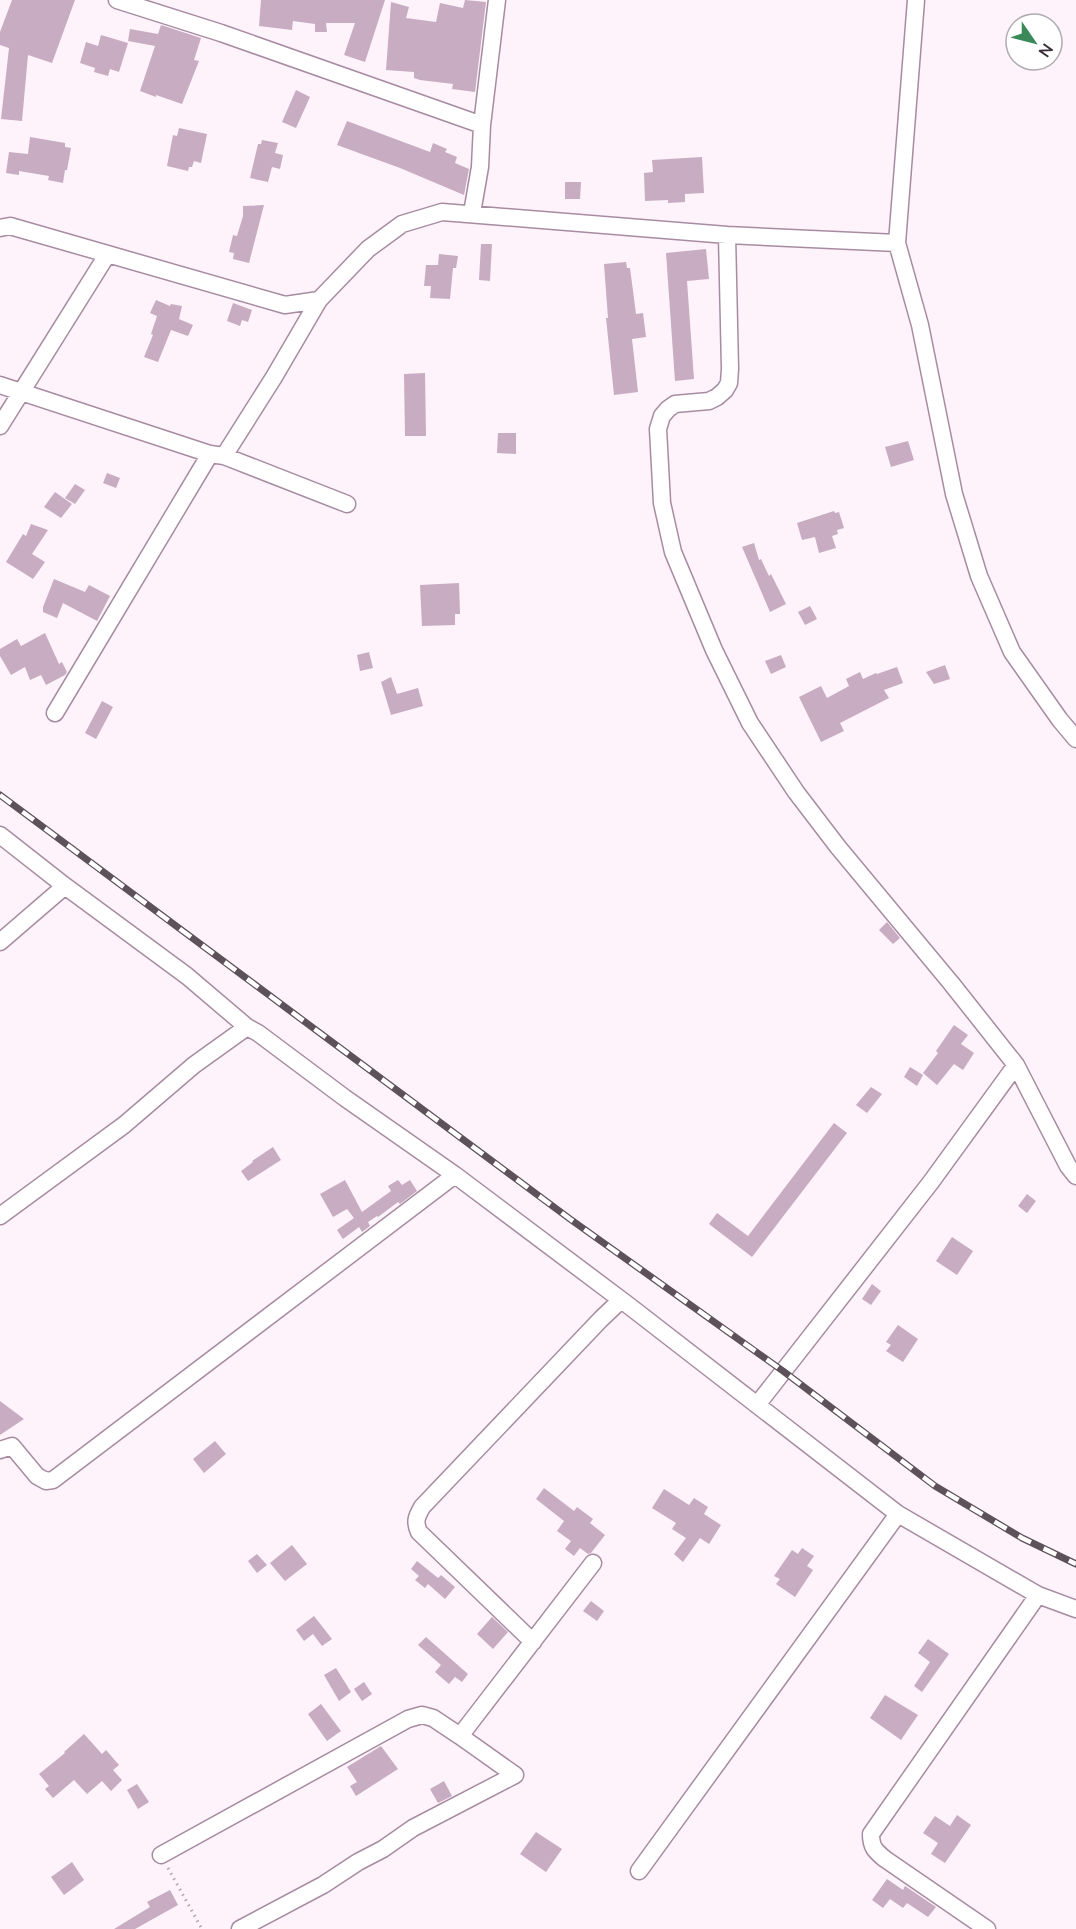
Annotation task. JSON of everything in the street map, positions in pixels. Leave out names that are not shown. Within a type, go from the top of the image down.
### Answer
[{"type":"street","points":[[117,0],[221,33],[482,125]]},
{"type":"street","points":[[472,213],[480,167],[482,125],[496,0]]},
{"type":"street","points":[[916,0],[897,243],[920,325],[954,494],[979,576],[1012,652],[1076,739]]},
{"type":"street","points":[[55,713],[217,455],[274,377],[319,300],[368,249],[402,224],[442,212],[472,213],[727,236],[897,243]]},
{"type":"street","points":[[3,222],[107,255],[285,305],[319,300]]},
{"type":"street","points":[[727,236],[729,383],[725,390],[709,401],[675,404],[662,416],[658,429],[662,503],[674,552],[714,650],[750,723],[796,792],[838,847],[1016,1065],[1068,1166],[1076,1176]]},
{"type":"street","points":[[0,426],[107,255]]},
{"type":"street","points":[[0,385],[217,455],[347,504]]},
{"type":"street","points":[[0,835],[187,976],[247,1027],[455,1175],[898,1514],[1038,1595],[1076,1609]]},
{"type":"street","points":[[0,942],[65,886]]},
{"type":"street","points":[[0,1216],[124,1125],[194,1065],[247,1027]]},
{"type":"street","points":[[757,1405],[931,1182],[1016,1065]]},
{"type":"street","points":[[0,1450],[12,1446],[37,1476],[46,1481],[53,1480],[455,1175]]},
{"type":"street","points":[[533,1642],[418,1532],[416,1518],[422,1507],[601,1318],[621,1300]]},
{"type":"street","points":[[639,1871],[898,1514]]},
{"type":"street","points":[[460,1736],[593,1563]]},
{"type":"street","points":[[987,1929],[875,1851],[871,1843],[871,1834],[1038,1595]]},
{"type":"street","points":[[161,1855],[408,1719],[422,1715],[433,1718],[515,1775],[413,1828],[323,1885],[240,1929]]},
{"type":"path","points":[[161,1855],[202,1929]]},
{"type":"building","points":[[12,0],[75,0],[52,63],[28,55],[22,121],[1,119],[9,48],[0,45],[0,32]]},
{"type":"building","points":[[261,0],[385,0],[365,62],[344,55],[355,23],[326,23],[327,32],[315,32],[315,24],[293,21],[292,30],[259,26]]},
{"type":"building","points":[[465,0],[486,2],[475,92],[452,89],[453,84],[420,80],[414,78],[414,72],[386,70],[391,2],[409,7],[406,18],[436,22],[440,3],[463,8]]},
{"type":"building","points":[[161,25],[201,38],[194,60],[199,61],[182,104],[140,91],[155,46],[128,41],[130,29],[158,34]]},
{"type":"building","points":[[101,35],[128,43],[119,72],[110,69],[108,76],[94,72],[95,68],[80,63],[86,42],[98,46]]},
{"type":"building","points":[[296,90],[310,97],[296,128],[282,122]]},
{"type":"building","points":[[347,121],[430,152],[433,143],[447,149],[445,152],[457,157],[455,163],[469,169],[464,195],[337,145]]},
{"type":"building","points":[[179,128],[207,134],[201,163],[194,161],[188,171],[167,166],[173,135],[177,136]]},
{"type":"building","points":[[30,137],[65,143],[65,147],[71,148],[63,183],[48,180],[49,176],[19,171],[19,175],[6,173],[9,152],[28,154]]},
{"type":"building","points":[[262,140],[278,143],[275,153],[283,155],[280,169],[272,167],[268,182],[250,178],[258,144],[261,144]]},
{"type":"building","points":[[702,157],[704,193],[685,194],[685,202],[645,201],[644,173],[653,172],[652,160]]},
{"type":"building","points":[[565,182],[581,182],[580,199],[565,199]]},
{"type":"building","points":[[264,205],[249,263],[233,259],[234,253],[229,252],[233,235],[237,236],[243,216],[243,206]]},
{"type":"building","points":[[481,244],[492,244],[490,281],[479,280]]},
{"type":"building","points":[[706,249],[709,279],[687,281],[694,379],[675,381],[666,253]]},
{"type":"building","points":[[439,254],[458,256],[456,268],[453,268],[450,299],[430,298],[431,286],[424,286],[426,265],[438,265]]},
{"type":"building","points":[[626,262],[627,268],[630,268],[636,314],[643,313],[646,337],[632,339],[638,392],[614,395],[606,318],[608,318],[604,264]]},
{"type":"building","points":[[156,300],[170,306],[171,304],[182,306],[179,319],[193,325],[188,336],[171,330],[158,362],[144,357],[153,335],[151,334],[157,316],[150,313]]},
{"type":"building","points":[[233,303],[252,310],[248,322],[242,320],[240,326],[227,321]]},
{"type":"building","points":[[425,373],[426,436],[405,436],[404,374]]},
{"type":"building","points":[[498,433],[516,433],[516,454],[497,453]]},
{"type":"building","points":[[908,441],[914,460],[891,467],[885,447]]},
{"type":"building","points":[[107,473],[120,478],[116,488],[103,483]]},
{"type":"building","points":[[75,484],[85,490],[75,504],[65,498]]},
{"type":"building","points":[[55,492],[72,504],[61,518],[44,507]]},
{"type":"building","points":[[834,511],[839,512],[844,528],[837,530],[838,534],[832,536],[836,548],[819,553],[815,537],[802,540],[797,523]]},
{"type":"building","points":[[31,524],[48,530],[32,554],[45,562],[33,579],[6,562],[23,534],[26,536]]},
{"type":"building","points":[[754,543],[759,560],[761,559],[769,576],[771,574],[786,604],[770,612],[742,547]]},
{"type":"building","points":[[54,579],[85,592],[89,585],[110,596],[97,621],[63,603],[57,618],[43,612]]},
{"type":"building","points":[[459,583],[460,614],[455,614],[455,625],[422,626],[420,585]]},
{"type":"building","points":[[810,606],[817,619],[805,625],[798,612]]},
{"type":"building","points":[[45,633],[59,664],[62,662],[67,672],[65,675],[46,685],[41,675],[30,680],[25,667],[11,675],[0,656],[0,649],[17,639],[21,646]]},
{"type":"building","points":[[369,652],[373,668],[360,671],[357,655]]},
{"type":"building","points":[[781,655],[786,667],[771,674],[765,661]]},
{"type":"building","points":[[945,665],[950,679],[934,684],[926,672]]},
{"type":"building","points":[[897,667],[903,683],[884,690],[889,698],[840,723],[844,731],[821,742],[799,697],[821,686],[827,698],[849,686],[846,679],[860,672],[863,679]]},
{"type":"building","points":[[391,677],[397,694],[418,688],[423,706],[391,715],[381,682]]},
{"type":"building","points":[[102,701],[113,707],[96,739],[85,733]]},
{"type":"building","points":[[887,922],[900,938],[893,944],[879,930]]},
{"type":"building","points":[[954,1025],[968,1035],[961,1044],[974,1053],[963,1070],[954,1064],[937,1085],[923,1073]]},
{"type":"building","points":[[910,1067],[923,1075],[917,1086],[904,1077]]},
{"type":"building","points":[[871,1087],[882,1094],[867,1113],[856,1105]]},
{"type":"building","points":[[834,1123],[847,1133],[752,1257],[709,1224],[717,1213],[748,1236]]},
{"type":"building","points":[[273,1147],[281,1160],[248,1181],[241,1171]]},
{"type":"building","points":[[345,1180],[362,1212],[391,1191],[388,1186],[398,1180],[402,1185],[410,1180],[417,1191],[400,1204],[398,1202],[368,1222],[370,1226],[362,1232],[359,1227],[343,1239],[337,1230],[354,1218],[347,1209],[333,1217],[320,1194]]},
{"type":"building","points":[[1027,1194],[1036,1201],[1027,1213],[1018,1206]]},
{"type":"building","points":[[952,1237],[973,1251],[957,1275],[936,1261]]},
{"type":"building","points":[[872,1284],[881,1291],[871,1305],[862,1299]]},
{"type":"building","points":[[898,1325],[918,1339],[903,1362],[886,1351],[891,1345],[886,1342]]},
{"type":"building","points":[[0,1401],[24,1419],[0,1435]]},
{"type":"building","points":[[215,1441],[226,1454],[204,1473],[193,1459]]},
{"type":"building","points":[[544,1488],[574,1511],[577,1507],[593,1519],[590,1523],[605,1535],[591,1553],[588,1554],[580,1548],[574,1556],[565,1549],[571,1541],[557,1531],[564,1521],[536,1499]]},
{"type":"building","points":[[664,1489],[689,1505],[694,1498],[708,1507],[704,1514],[721,1525],[709,1544],[700,1538],[683,1562],[674,1554],[686,1538],[672,1529],[676,1523],[652,1508]]},
{"type":"building","points":[[292,1545],[307,1564],[285,1581],[270,1563]]},
{"type":"building","points":[[802,1548],[814,1556],[807,1566],[813,1570],[795,1597],[776,1584],[780,1579],[774,1576],[792,1550],[798,1554]]},
{"type":"building","points":[[257,1554],[267,1565],[257,1573],[248,1561]]},
{"type":"building","points":[[417,1561],[438,1578],[441,1575],[455,1587],[445,1599],[428,1584],[425,1588],[415,1580],[419,1576],[411,1569]]},
{"type":"building","points":[[591,1601],[604,1611],[597,1621],[583,1611]]},
{"type":"building","points":[[314,1616],[332,1639],[322,1646],[313,1634],[304,1641],[296,1630]]},
{"type":"building","points":[[492,1617],[508,1632],[493,1649],[477,1634]]},
{"type":"building","points":[[426,1637],[468,1674],[462,1682],[455,1677],[449,1684],[435,1672],[441,1665],[418,1645]]},
{"type":"building","points":[[928,1639],[949,1654],[922,1692],[914,1686],[930,1662],[918,1653]]},
{"type":"building","points":[[336,1668],[351,1692],[339,1701],[324,1675]]},
{"type":"building","points":[[364,1682],[372,1694],[362,1701],[354,1689]]},
{"type":"building","points":[[885,1695],[918,1715],[901,1740],[870,1718]]},
{"type":"building","points":[[321,1704],[341,1731],[327,1741],[308,1714]]},
{"type":"building","points":[[84,1734],[102,1754],[106,1750],[119,1765],[113,1770],[122,1780],[111,1791],[102,1781],[87,1794],[74,1780],[53,1798],[45,1789],[49,1786],[39,1774]]},
{"type":"building","points":[[381,1746],[398,1769],[356,1796],[350,1786],[357,1782],[347,1767]]},
{"type":"building","points":[[444,1781],[452,1796],[438,1803],[430,1789]]},
{"type":"building","points":[[137,1784],[149,1802],[138,1809],[127,1790]]},
{"type":"building","points":[[957,1815],[971,1825],[945,1863],[931,1854],[938,1843],[923,1833],[935,1816],[950,1826]]},
{"type":"building","points":[[536,1832],[562,1849],[546,1872],[520,1854]]},
{"type":"building","points":[[72,1862],[84,1880],[64,1895],[51,1877]]},
{"type":"building","points":[[887,1879],[903,1890],[905,1886],[936,1907],[928,1917],[907,1903],[903,1908],[890,1899],[883,1908],[872,1900]]},
{"type":"building","points":[[170,1890],[178,1905],[135,1929],[114,1929],[150,1907],[147,1902]]},
{"type":"railway","points":[[0,795],[570,1219],[783,1371],[935,1486],[1022,1538],[1076,1564]]}]
